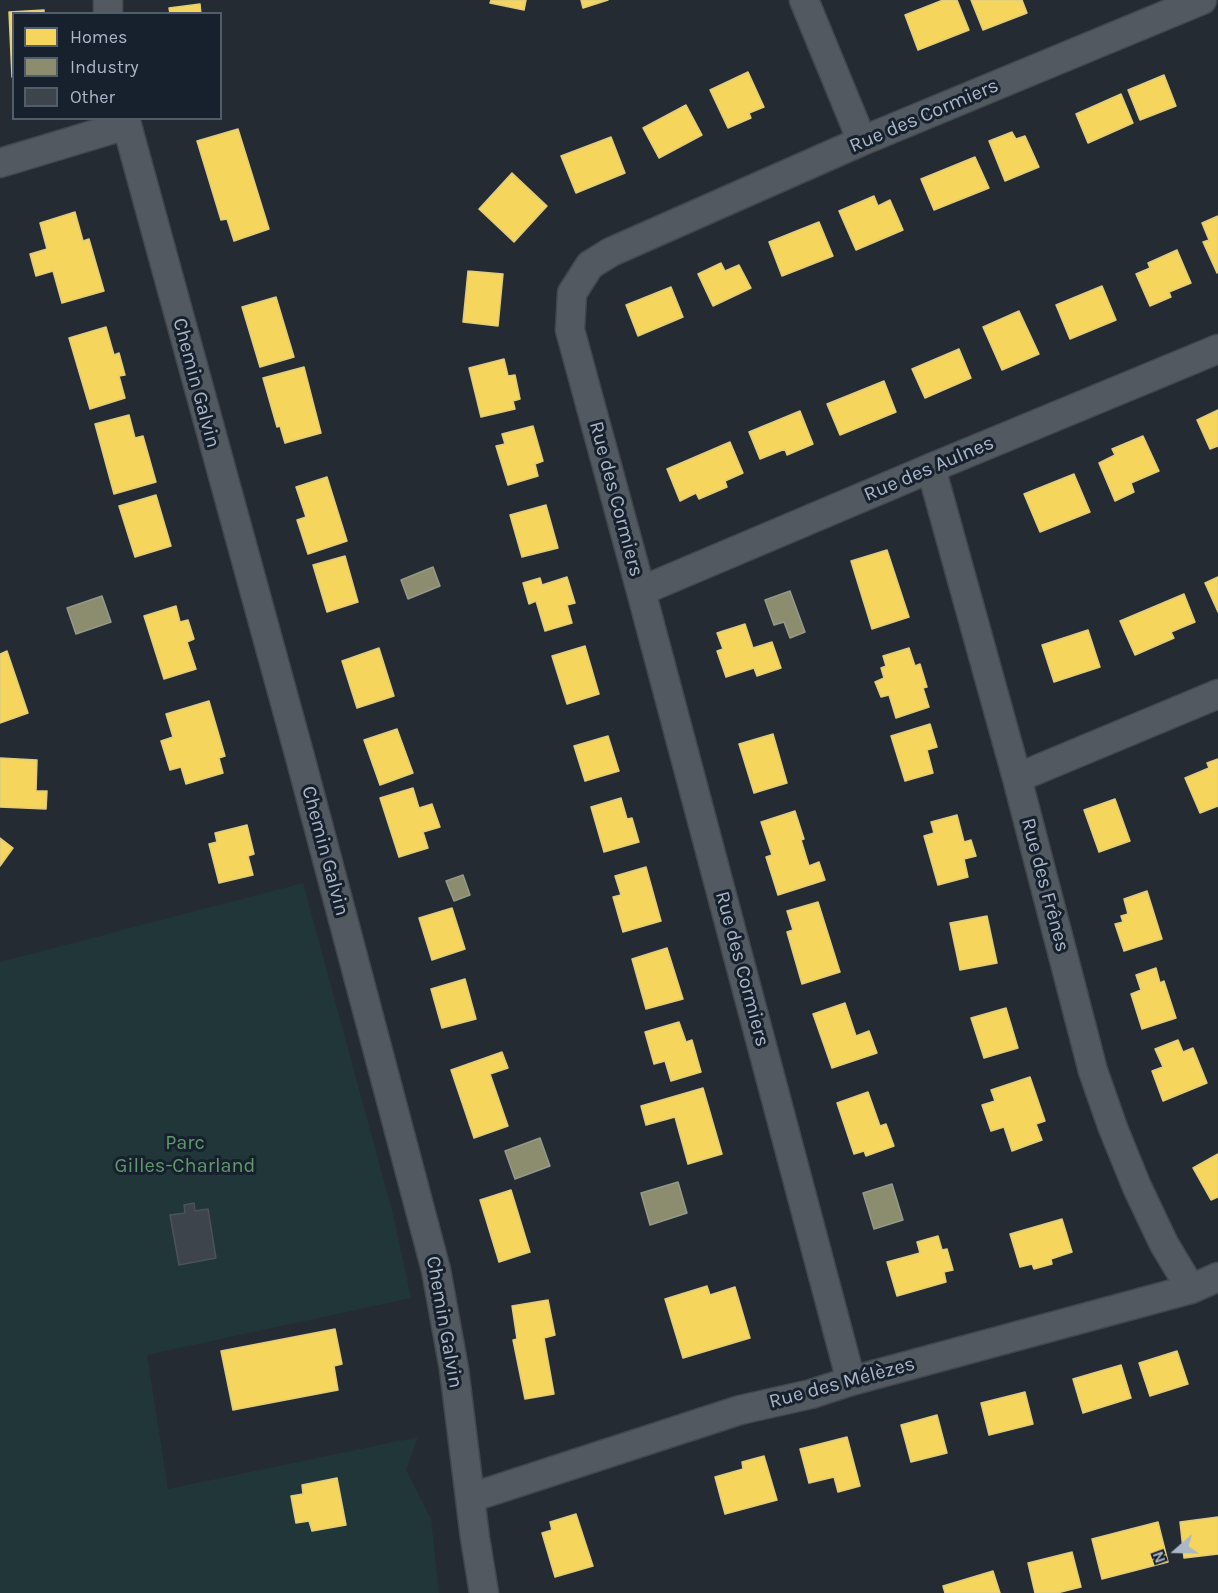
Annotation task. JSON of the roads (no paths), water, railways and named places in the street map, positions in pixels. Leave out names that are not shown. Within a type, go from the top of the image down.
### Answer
[{"type":"street","points":[[804,0],[862,141]]},
{"type":"street","name":"Rue des Cormiers","points":[[851,1381],[570,330],[572,293],[590,265],[610,252],[862,141],[1202,0]]},
{"type":"street","points":[[0,163],[125,122]]},
{"type":"street","name":"Chemin Galvin","points":[[125,122],[300,757],[436,1270],[459,1402],[484,1593]]},
{"type":"street","name":"Rue des Aulnes","points":[[641,591],[1218,349]]},
{"type":"street","name":"Rue des Frênes","points":[[931,468],[1017,778],[1093,1071],[1137,1187],[1159,1235],[1191,1289]]},
{"type":"street","points":[[1017,778],[1218,694]]},
{"type":"street","name":"Rue des Mélèzes","points":[[470,1498],[740,1410],[811,1394],[851,1381],[1191,1289],[1218,1277]]},
{"type":"park label","name":"Parc Gilles-Charland","points":[[185,1154]]}]
